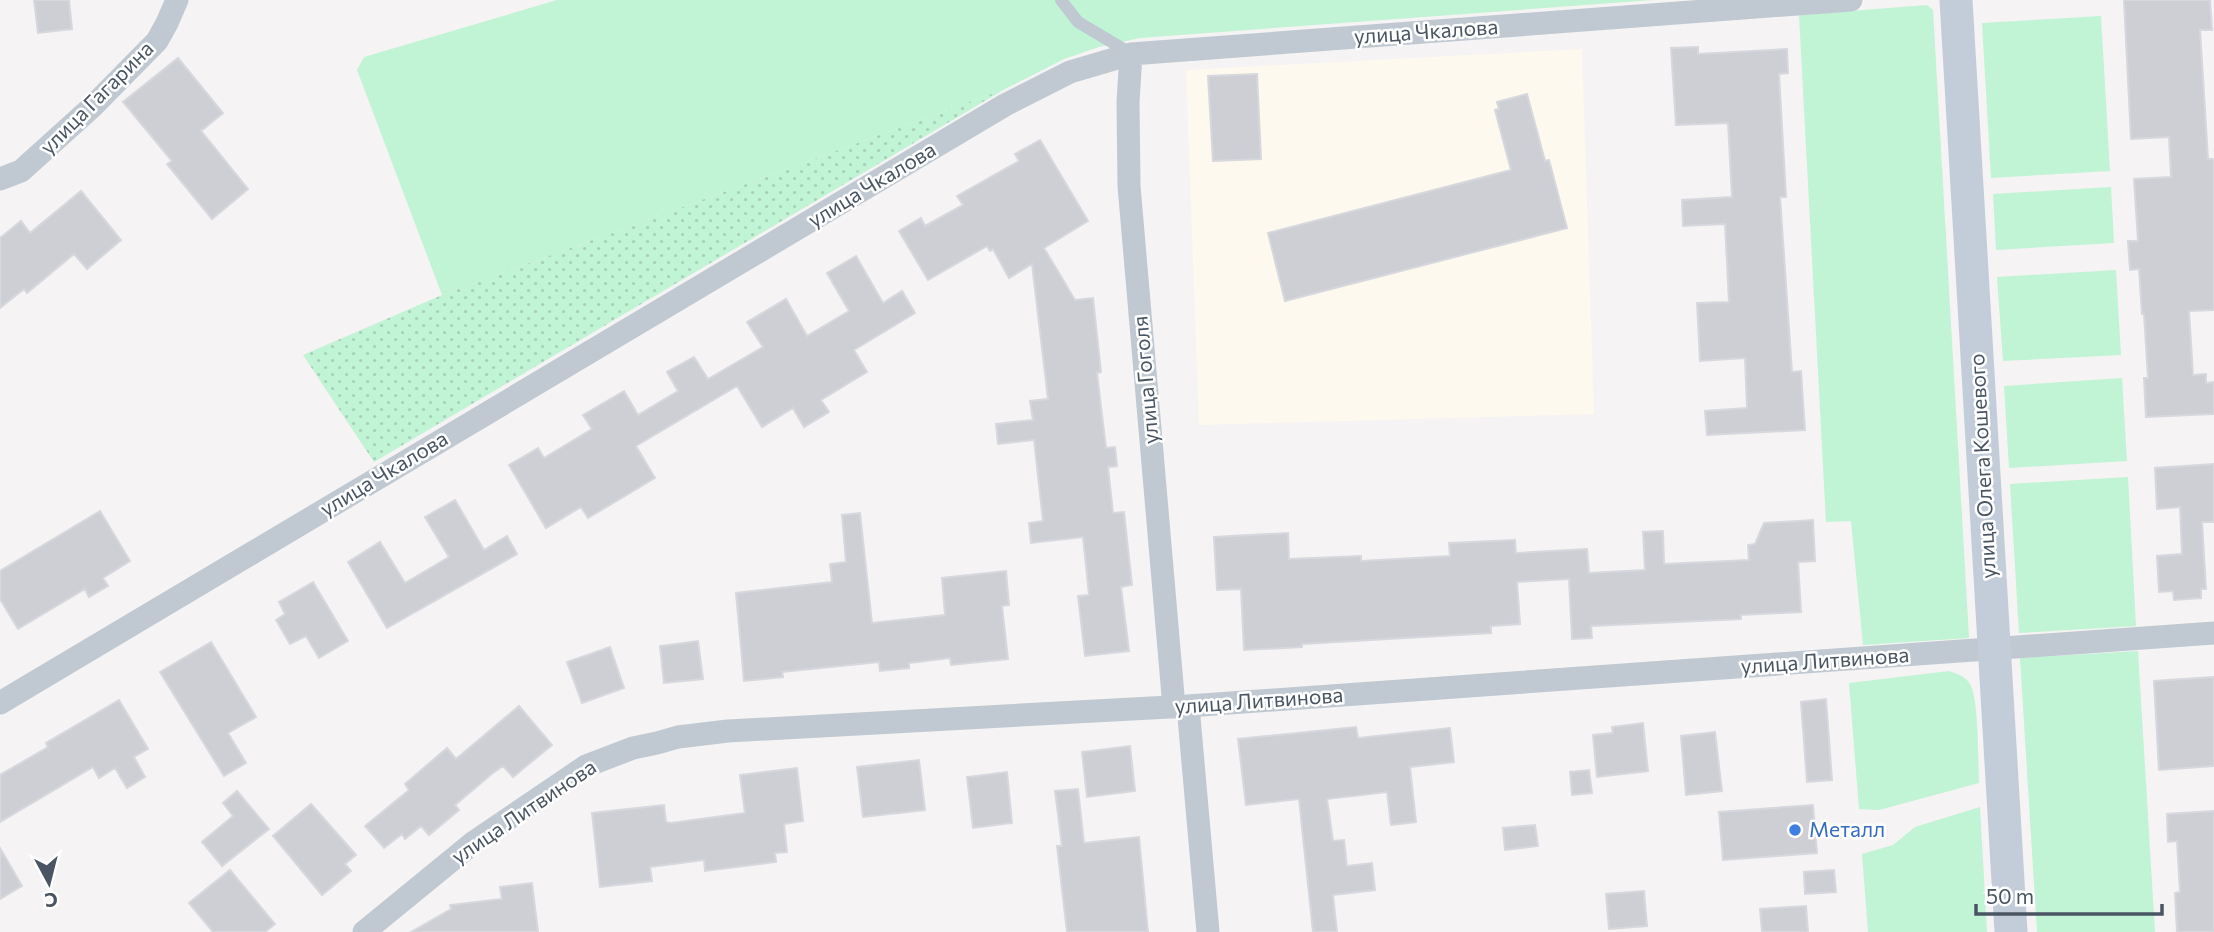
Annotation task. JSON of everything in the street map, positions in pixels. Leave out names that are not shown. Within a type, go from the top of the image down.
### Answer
[{"type":"main road","name":"улица Олега Кошевого","points":[[1956,0],[2011,932]]},
{"type":"street","name":"улица Гагарина","points":[[0,179],[22,171],[92,107],[157,41],[177,0]]},
{"type":"street","name":"улица Чкалова","points":[[0,703],[1005,105],[1070,72],[1131,54],[1851,0]]},
{"type":"street","name":"улица Гоголя","points":[[1131,54],[1128,102],[1129,186],[1181,706],[1208,932]]},
{"type":"street","name":"улица Литвинова","points":[[364,932],[474,842],[586,766],[633,748],[678,737],[728,731],[1181,706],[2214,633]]},
{"type":"lane","points":[[1060,0],[1078,22],[1131,54]]},
{"type":"shaded area","points":[[1582,49],[1594,414],[1199,425],[1186,70]]},
{"type":"green space","points":[[557,0],[1653,0],[1140,38],[1099,47],[1064,59],[1005,89],[442,295],[357,70],[364,57]]},
{"type":"green space","points":[[1927,5],[1933,10],[1969,638],[1863,645],[1851,521],[1826,522],[1799,15]]},
{"type":"green space","points":[[2101,16],[2110,171],[1991,178],[1982,23]]},
{"type":"green space","points":[[1005,89],[374,462],[303,355],[442,295]]},
{"type":"green space","points":[[2111,187],[2114,243],[1996,250],[1993,194]]},
{"type":"green space","points":[[2116,270],[2121,355],[2003,361],[1997,277]]},
{"type":"green space","points":[[2122,378],[2127,461],[2009,468],[2004,386]]},
{"type":"green space","points":[[2128,477],[2136,626],[2019,633],[2010,484]]},
{"type":"green space","points":[[2138,651],[2155,932],[2037,932],[2020,658]]},
{"type":"green space","points":[[1949,671],[1967,680],[1974,695],[1979,783],[1879,810],[1859,809],[1849,683]]},
{"type":"green space","points":[[1980,807],[1987,932],[1868,932],[1862,854],[1893,845],[1915,827]]},
{"type":"building","points":[[34,0],[69,0],[72,29],[38,33]]},
{"type":"building","points":[[2124,0],[2210,0],[2212,30],[2200,30],[2208,159],[2214,159],[2214,310],[2189,311],[2193,375],[2206,374],[2206,383],[2214,382],[2214,414],[2146,417],[2144,378],[2148,378],[2144,314],[2139,269],[2130,270],[2128,241],[2138,241],[2134,179],[2171,177],[2169,137],[2131,139]]},
{"type":"building","points":[[1698,47],[1698,54],[1787,49],[1788,73],[1779,74],[1786,197],[1780,197],[1792,372],[1801,371],[1805,430],[1707,435],[1705,411],[1747,408],[1745,358],[1700,361],[1697,303],[1729,302],[1725,224],[1683,226],[1682,200],[1732,197],[1728,123],[1676,125],[1671,48]]},
{"type":"building","points":[[178,58],[223,113],[201,131],[248,189],[212,219],[167,164],[172,161],[123,102]]},
{"type":"building","points":[[1257,74],[1261,159],[1213,161],[1208,76]]},
{"type":"building","points":[[1527,94],[1545,161],[1549,160],[1567,228],[1285,301],[1268,233],[1511,170],[1495,110],[1499,109],[1497,102]]},
{"type":"building","points":[[1040,140],[1088,221],[1044,248],[1075,300],[1093,298],[1101,372],[1097,373],[1106,448],[1115,447],[1117,466],[1108,467],[1113,513],[1124,512],[1132,585],[1121,587],[1129,651],[1085,656],[1078,596],[1089,595],[1083,537],[1031,543],[1029,523],[1043,521],[1034,440],[998,444],[996,424],[1033,420],[1030,401],[1048,399],[1032,264],[1009,278],[993,249],[990,251],[987,246],[928,280],[899,231],[921,218],[925,226],[963,205],[957,196],[1019,161],[1015,154]]},
{"type":"building","points":[[81,191],[121,240],[87,269],[74,254],[27,293],[24,289],[0,308],[0,238],[21,221],[30,233]]},
{"type":"building","points":[[856,256],[883,303],[902,291],[915,313],[854,350],[867,372],[821,400],[829,412],[804,427],[793,408],[762,427],[737,386],[636,446],[655,478],[588,518],[581,507],[546,528],[509,465],[538,448],[544,458],[592,429],[583,415],[624,391],[638,415],[678,391],[667,372],[694,357],[708,379],[763,347],[747,322],[786,299],[807,336],[849,311],[827,273]]},
{"type":"building","points":[[2214,464],[2214,522],[2202,522],[2206,589],[2201,589],[2201,598],[2174,600],[2173,591],[2159,592],[2157,556],[2182,554],[2180,507],[2157,509],[2155,468]]},
{"type":"building","points":[[455,500],[484,550],[507,536],[517,554],[387,628],[348,562],[380,542],[405,583],[449,557],[425,517]]},
{"type":"building","points":[[100,511],[130,561],[103,578],[108,586],[89,597],[85,589],[18,629],[0,599],[0,571]]},
{"type":"building","points":[[860,513],[872,623],[945,615],[942,578],[1006,571],[1009,605],[1002,606],[1008,659],[951,665],[950,658],[909,663],[909,668],[880,671],[879,662],[782,672],[783,677],[744,681],[736,593],[832,582],[830,564],[846,562],[842,515]]},
{"type":"building","points":[[1813,520],[1815,561],[1798,562],[1801,612],[1741,615],[1741,619],[1591,626],[1592,638],[1572,639],[1569,579],[1517,582],[1520,624],[1491,626],[1491,633],[1244,650],[1241,589],[1217,590],[1214,537],[1288,533],[1289,559],[1361,556],[1361,561],[1450,556],[1449,543],[1515,540],[1516,553],[1587,549],[1589,573],[1645,570],[1643,532],[1663,531],[1664,564],[1749,560],[1748,545],[1755,544],[1764,523]]},
{"type":"building","points":[[313,582],[348,641],[319,658],[306,636],[290,644],[276,620],[285,614],[279,602]]},
{"type":"building","points":[[698,641],[703,679],[664,683],[660,646]]},
{"type":"building","points":[[211,642],[256,717],[228,733],[246,763],[224,776],[160,672]]},
{"type":"building","points":[[610,647],[624,688],[582,703],[567,662]]},
{"type":"building","points":[[2214,677],[2214,766],[2159,770],[2154,681]]},
{"type":"building","points":[[1826,699],[1832,780],[1807,782],[1801,702]]},
{"type":"building","points":[[119,700],[148,749],[134,757],[145,777],[127,788],[115,768],[99,778],[93,767],[0,822],[0,775],[48,747],[46,743]]},
{"type":"building","points":[[519,706],[552,745],[513,777],[503,766],[493,773],[455,805],[459,810],[429,835],[421,826],[405,839],[402,834],[384,848],[365,826],[409,790],[405,784],[447,748],[456,759]]},
{"type":"building","points":[[1643,723],[1648,771],[1597,777],[1593,735],[1613,733],[1612,727]]},
{"type":"building","points":[[1356,727],[1358,738],[1450,728],[1454,762],[1410,767],[1416,822],[1391,825],[1387,792],[1327,799],[1333,841],[1344,840],[1347,866],[1372,863],[1375,890],[1333,895],[1337,932],[1313,932],[1299,799],[1246,805],[1238,739]]},
{"type":"building","points":[[1715,732],[1722,791],[1686,795],[1681,736]]},
{"type":"building","points":[[1130,746],[1135,791],[1087,797],[1082,752]]},
{"type":"building","points":[[919,760],[925,810],[863,817],[857,767]]},
{"type":"building","points":[[797,768],[803,821],[784,824],[787,852],[775,853],[776,862],[705,871],[704,860],[650,867],[652,881],[600,887],[592,813],[664,805],[666,822],[671,823],[745,813],[740,775]]},
{"type":"building","points":[[1589,770],[1592,793],[1572,795],[1570,772]]},
{"type":"building","points":[[1007,772],[1012,823],[973,828],[967,777]]},
{"type":"building","points":[[1078,789],[1084,843],[1139,837],[1148,932],[1067,932],[1057,846],[1062,846],[1055,791]]},
{"type":"building","points":[[237,791],[269,829],[222,866],[202,842],[233,816],[223,803]]},
{"type":"building","points":[[311,804],[356,855],[345,864],[351,871],[322,895],[273,836]]},
{"type":"building","points":[[1813,805],[1817,853],[1723,860],[1719,812]]},
{"type":"building","points":[[2214,811],[2214,932],[2177,932],[2175,893],[2180,892],[2177,841],[2168,842],[2167,814]]},
{"type":"building","points":[[1535,825],[1538,846],[1505,850],[1503,828]]},
{"type":"building","points":[[0,848],[22,886],[0,899]]},
{"type":"building","points":[[230,870],[275,924],[265,932],[213,932],[189,903]]},
{"type":"building","points":[[1834,870],[1836,892],[1805,894],[1804,872]]},
{"type":"building","points":[[532,883],[538,932],[411,932],[451,909],[450,905],[502,899],[500,887]]},
{"type":"building","points":[[1644,891],[1647,926],[1609,929],[1606,894]]},
{"type":"building","points":[[1806,906],[1808,932],[1762,932],[1760,909]]},
{"type":"place","name":"Металл","points":[[1795,830]]}]
